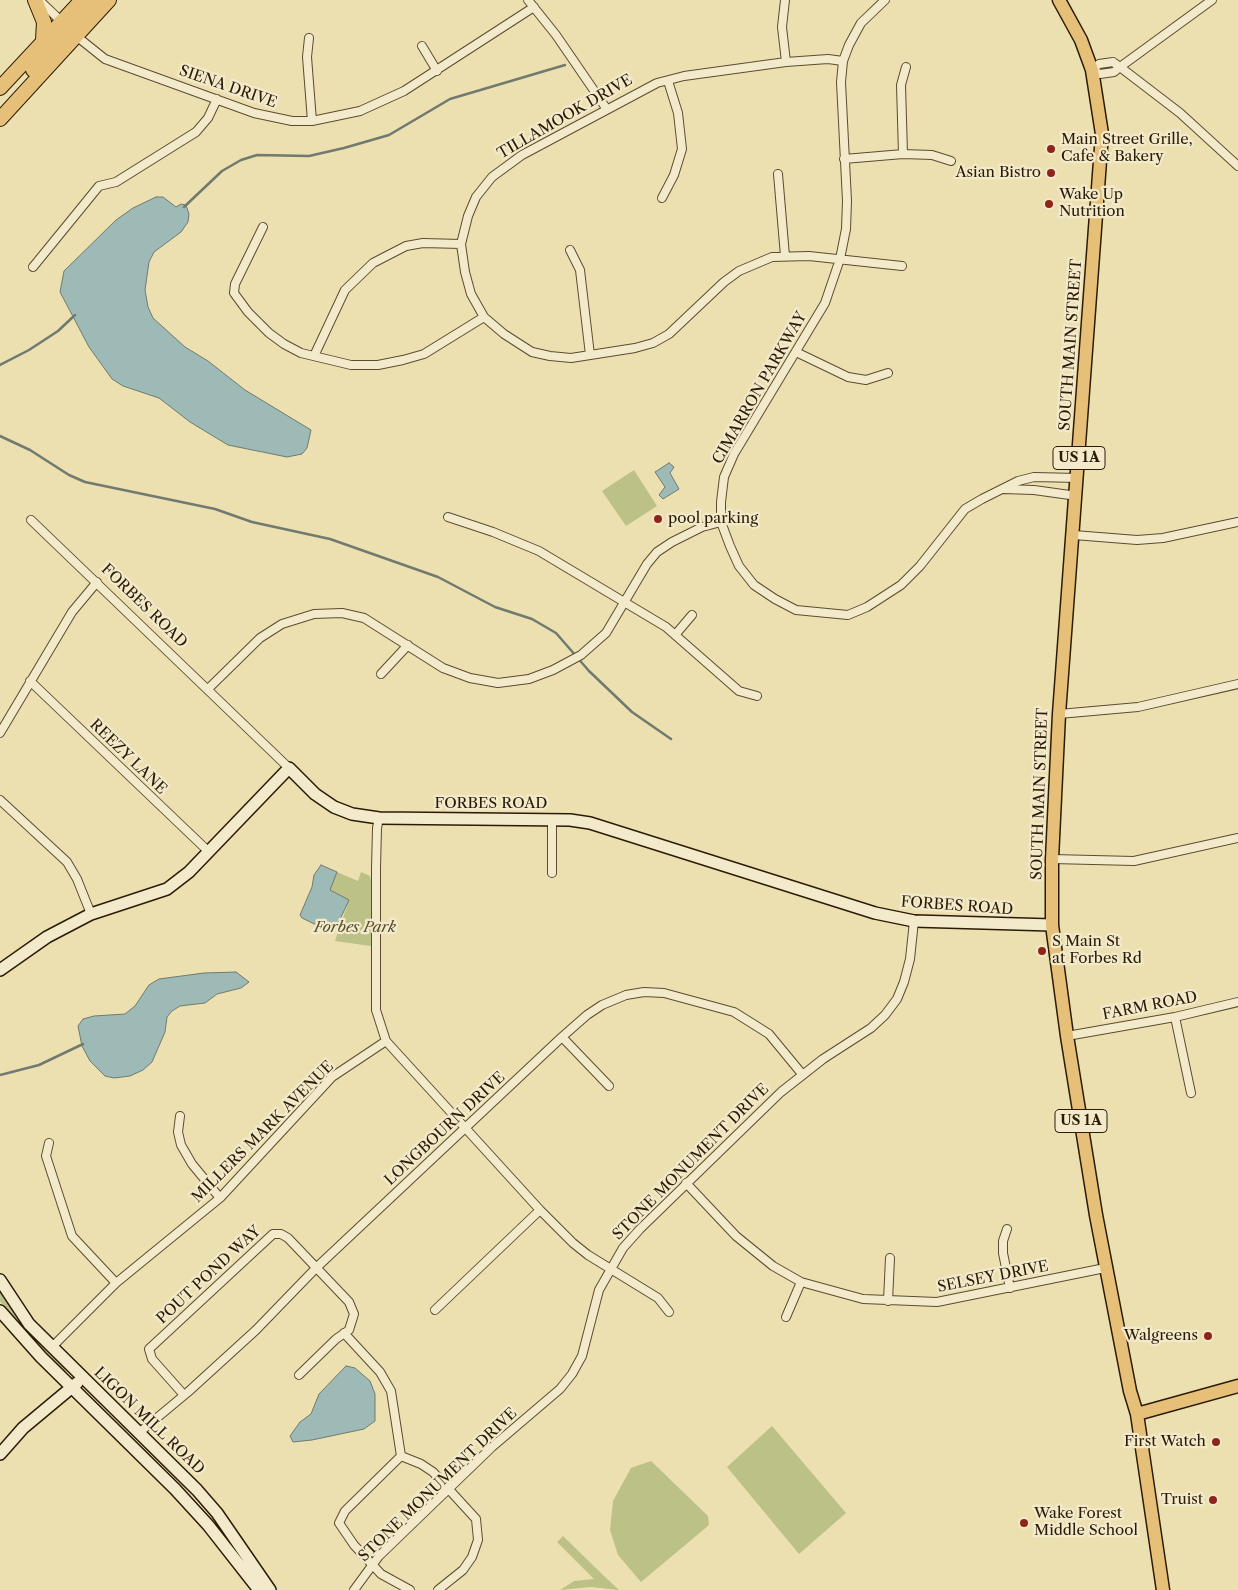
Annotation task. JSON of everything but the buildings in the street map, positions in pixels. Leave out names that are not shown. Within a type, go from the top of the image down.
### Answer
[{"type":"highway","points":[[37,0],[44,22],[43,40]]},
{"type":"highway","points":[[0,88],[82,0]]},
{"type":"highway","points":[[75,35],[72,30],[77,20],[94,0]]},
{"type":"highway","points":[[0,119],[109,0]]},
{"type":"highway","points":[[0,114],[3,107],[62,33],[64,28],[61,21]]},
{"type":"main road","name":"SOUTH MAIN STREET","points":[[1059,0],[1080,40],[1092,70],[1102,134],[1077,496],[1059,714],[1052,859],[1052,925],[1066,1036],[1105,1268],[1130,1391],[1137,1414],[1163,1590]]},
{"type":"main road","points":[[1137,1414],[1238,1386]]},
{"type":"street","points":[[37,0],[61,21]]},
{"type":"street","points":[[528,0],[556,35],[606,108]]},
{"type":"street","points":[[785,0],[782,26],[786,62]]},
{"type":"street","name":"CIMARRON PARKWAY","points":[[885,0],[861,23],[843,60],[841,82],[846,230],[840,259],[825,303],[734,454],[724,478],[721,522],[739,566],[754,585],[796,610],[848,615],[867,607],[901,586],[920,566],[965,509],[982,498],[1018,481],[1034,477],[1078,478]]},
{"type":"street","points":[[1092,70],[1100,74],[1114,72],[1212,0]]},
{"type":"street","name":"SIENA DRIVE","points":[[75,35],[106,59],[254,114],[280,120],[312,121],[335,118],[380,103],[437,71],[534,7]]},
{"type":"street","points":[[309,38],[307,57],[312,121]]},
{"type":"street","points":[[422,46],[437,71]]},
{"type":"street","name":"TILLAMOOK DRIVE","points":[[843,60],[828,58],[786,62],[684,76],[647,87],[522,155],[492,177],[476,197],[468,216],[461,244],[465,272],[471,294],[484,317],[504,334],[532,352],[571,358],[635,348],[653,343],[669,334],[724,282],[739,271],[758,262],[785,256],[840,259],[902,266]]},
{"type":"street","points":[[903,154],[901,85],[906,67]]},
{"type":"street","points":[[1120,67],[1180,114],[1238,166]]},
{"type":"street","points":[[662,198],[674,175],[682,149],[678,113],[668,81]]},
{"type":"street","points":[[33,266],[99,186],[116,182],[196,132],[208,118],[217,99]]},
{"type":"street","points":[[844,159],[903,154],[932,155],[951,161]]},
{"type":"street","points":[[778,174],[785,256]]},
{"type":"street","points":[[263,227],[235,284],[234,294],[253,318],[277,339],[301,353],[351,365],[378,365],[404,360],[438,346],[484,317]]},
{"type":"street","points":[[314,356],[345,290],[372,264],[389,253],[414,244],[461,244]]},
{"type":"street","points":[[570,250],[580,270],[590,355]]},
{"type":"street","points":[[796,352],[848,377],[866,380],[888,373]]},
{"type":"street","name":"CIMARRON PARKWAY","points":[[1003,489],[1034,490],[1077,496]]},
{"type":"street","points":[[448,517],[493,532],[539,551],[666,627],[739,691],[757,696]]},
{"type":"street","name":"FORBES ROAD","points":[[31,520],[315,794],[334,807],[352,814],[379,818],[552,819],[590,823],[875,913],[914,920],[1052,925]]},
{"type":"street","points":[[208,689],[260,638],[282,624],[314,614],[342,613],[364,618],[443,668],[470,678],[498,683],[529,679],[554,670],[581,655],[606,633],[647,564],[657,552],[702,527],[721,522]]},
{"type":"street","points":[[1074,535],[1137,540],[1163,538],[1238,522]]},
{"type":"street","points":[[0,733],[72,612],[97,582]]},
{"type":"street","points":[[675,635],[692,615]]},
{"type":"street","points":[[381,674],[408,645]]},
{"type":"street","name":"REEZY LANE","points":[[30,681],[208,851]]},
{"type":"street","points":[[1059,714],[1138,707],[1238,684]]},
{"type":"street","points":[[2,965],[47,937],[91,914],[167,889],[189,872],[289,768]]},
{"type":"street","points":[[0,800],[9,806],[67,862],[77,879],[91,914]]},
{"type":"street","points":[[379,818],[376,860],[376,1010],[386,1041],[540,1210],[580,1249],[609,1269],[658,1298],[669,1312]]},
{"type":"street","points":[[552,819],[552,873]]},
{"type":"street","points":[[1052,859],[1134,861],[1238,838]]},
{"type":"street","name":"STONE MONUMENT DRIVE","points":[[354,1590],[373,1565],[448,1490],[560,1389],[572,1374],[582,1356],[599,1290],[609,1269],[634,1235],[781,1092],[802,1074],[871,1028],[891,1007],[904,982],[909,966],[914,920]]},
{"type":"street","name":"LONGBOURN DRIVE","points":[[140,1432],[256,1330],[317,1267],[562,1037],[586,1015],[602,1005],[626,995],[644,992],[664,993],[734,1012],[769,1034],[802,1074]]},
{"type":"street","name":"FARM ROAD","points":[[1066,1036],[1175,1017],[1238,1002]]},
{"type":"street","points":[[1175,1017],[1192,1093]]},
{"type":"street","points":[[562,1037],[609,1086]]},
{"type":"street","name":"MILLERS MARK AVENUE","points":[[52,1347],[116,1283],[220,1198],[332,1077],[386,1041]]},
{"type":"street","points":[[180,1116],[178,1132],[181,1145],[192,1164],[220,1198]]},
{"type":"street","points":[[49,1143],[46,1156],[72,1236],[116,1283]]},
{"type":"street","name":"SELSEY DRIVE","points":[[686,1183],[753,1251],[772,1266],[801,1282],[863,1299],[937,1302],[1105,1268]]},
{"type":"street","points":[[435,1310],[540,1210]]},
{"type":"street","points":[[1007,1229],[1003,1241],[1003,1254],[1010,1288]]},
{"type":"street","name":"POUT POND WAY","points":[[184,1395],[152,1359],[149,1349],[273,1234],[281,1234],[288,1238],[349,1302],[354,1314],[349,1330],[299,1375]]},
{"type":"street","points":[[888,1301],[890,1258]]},
{"type":"street","name":"LIGON MILL ROAD","points":[[0,1280],[30,1324],[140,1432],[217,1513],[270,1590]]},
{"type":"street","points":[[786,1316],[801,1282]]},
{"type":"street","name":"LIGON MILL ROAD","points":[[0,1311],[72,1388],[182,1496],[208,1525],[258,1590]]},
{"type":"street","points":[[344,1333],[380,1372],[391,1391],[401,1456]]},
{"type":"street","points":[[0,1454],[23,1428],[83,1378]]},
{"type":"street","points":[[401,1456],[421,1464],[433,1472],[476,1519],[478,1540],[472,1557],[463,1570],[438,1590]]},
{"type":"street","points":[[401,1456],[345,1511],[339,1523],[349,1538],[381,1574],[410,1590]]},
{"type":"green space","points":[[634,470],[657,506],[626,526],[602,491]]},
{"type":"green space","name":"Forbes Park","points":[[337,872],[358,881],[361,872],[370,876],[371,946],[335,941],[349,900],[329,890]]},
{"type":"green space","points":[[0,1289],[63,1365],[67,1373],[52,1361],[12,1318],[0,1301]]},
{"type":"green space","points":[[772,1426],[846,1513],[799,1554],[727,1467]]},
{"type":"green space","points":[[651,1461],[708,1516],[709,1525],[641,1582],[618,1555],[610,1530],[613,1501],[631,1468]]},
{"type":"green space","points":[[563,1536],[619,1590],[591,1587],[560,1590],[574,1581],[594,1579],[557,1542]]},
{"type":"water","points":[[156,197],[163,197],[176,207],[181,204],[186,205],[189,214],[188,222],[181,232],[154,252],[149,262],[145,290],[148,307],[153,318],[185,347],[208,361],[245,390],[311,430],[307,448],[302,454],[287,457],[228,445],[190,422],[159,398],[123,386],[112,379],[89,347],[60,292],[64,271],[116,220],[133,208]]},
{"type":"water","points":[[669,463],[674,467],[670,473],[679,489],[663,499],[659,495],[665,487],[655,472]]},
{"type":"water","points":[[321,865],[337,872],[330,890],[349,900],[336,928],[329,931],[302,918],[300,915],[312,887],[314,875]]},
{"type":"water","points":[[236,972],[249,982],[241,988],[217,994],[205,1003],[180,1006],[172,1011],[167,1017],[165,1032],[152,1062],[143,1070],[130,1076],[114,1078],[105,1076],[90,1061],[82,1046],[78,1026],[83,1019],[94,1016],[125,1014],[135,1006],[149,985],[159,979],[204,973]]},
{"type":"water","points":[[346,1366],[355,1368],[370,1381],[375,1394],[375,1421],[364,1429],[293,1442],[290,1436],[300,1422],[311,1414],[319,1394]]},
{"type":"waterway","points":[[184,207],[222,171],[241,160],[257,155],[309,156],[389,135],[450,99],[565,65]]},
{"type":"waterway","points":[[0,365],[29,350],[58,331],[75,315]]},
{"type":"waterway","points":[[0,436],[30,450],[69,475],[85,482],[215,509],[252,522],[330,539],[438,577],[495,607],[532,619],[556,633],[589,671],[632,712],[671,739]]},
{"type":"waterway","points":[[0,1075],[39,1065],[83,1044]]},
{"type":"place","name":"Main Street Grille, Cafe & Bakery","points":[[1051,149]]},
{"type":"place","name":"Asian Bistro","points":[[1051,173]]},
{"type":"place","name":"Wake Up Nutrition","points":[[1049,204]]},
{"type":"place","name":"pool parking","points":[[658,519]]},
{"type":"place","name":"S Main St at Forbes Rd","points":[[1042,951]]},
{"type":"place","name":"Walgreens","points":[[1208,1336]]},
{"type":"place","name":"First Watch","points":[[1216,1442]]},
{"type":"place","name":"Truist","points":[[1213,1500]]},
{"type":"place","name":"Wake Forest Middle School","points":[[1024,1523]]}]
